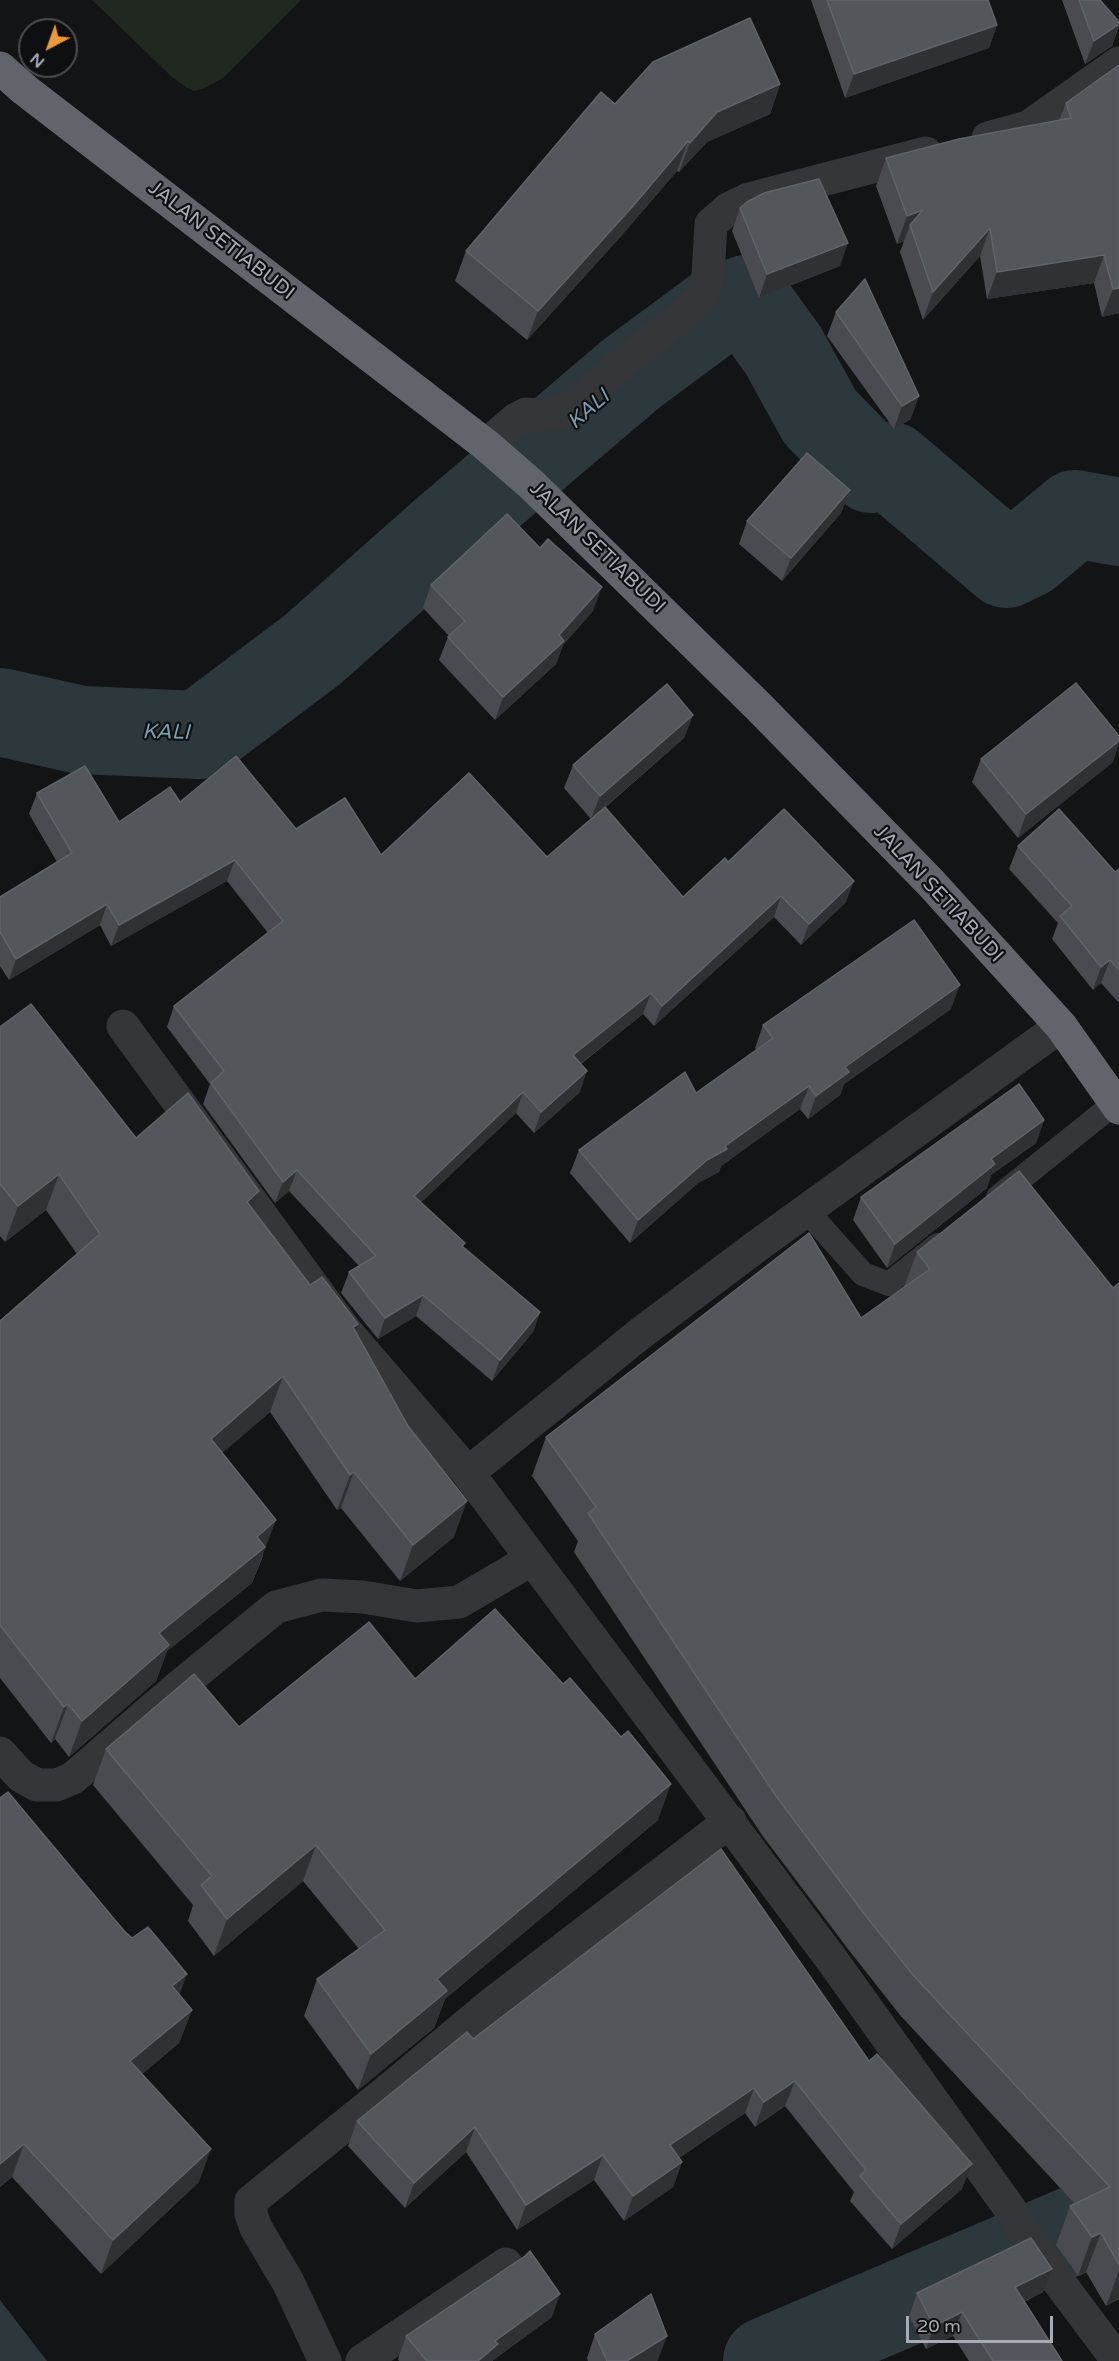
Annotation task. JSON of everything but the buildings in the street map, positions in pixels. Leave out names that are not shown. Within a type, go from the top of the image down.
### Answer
[{"type":"highway","name":"JALAN SETIABUDI","points":[[0,68],[34,97],[493,451],[531,484],[767,716],[931,883],[1061,1026],[1117,1105]]},
{"type":"street","points":[[493,451],[515,420],[526,414],[543,415],[564,411],[683,315],[703,294],[708,275],[711,224],[728,209],[749,199],[1028,127],[1119,63]]},
{"type":"street","points":[[123,1026],[345,1330],[468,1473],[730,1821],[1008,2206],[1053,2274],[1118,2361]]},
{"type":"street","points":[[468,1473],[642,1333],[806,1210],[1061,1026]]},
{"type":"street","points":[[0,1753],[21,1776],[38,1785],[57,1785],[73,1778],[276,1607],[322,1595],[363,1597],[417,1606],[459,1602],[532,1559]]},
{"type":"street","points":[[325,2361],[288,2282],[256,2228],[251,2214],[251,2201],[494,2002],[730,1821]]},
{"type":"street","points":[[362,2361],[506,2264]]},
{"type":"lane","points":[[980,1211],[1117,1105]]},
{"type":"lane","points":[[806,1210],[862,1274],[889,1284],[952,1233]]},
{"type":"shaded area","points":[[92,0],[301,0],[223,78],[203,89],[194,91],[172,77]]},
{"type":"shaded area","points":[[0,2300],[47,2361],[0,2361]]},
{"type":"waterway","name":"KALI","points":[[0,712],[81,730],[199,735],[312,650],[444,533],[631,374],[716,311],[746,299],[783,350],[820,417],[871,469],[891,466],[1006,564],[1027,554],[1075,514],[1119,522]]},
{"type":"waterway","points":[[767,2361],[1119,2211]]}]
